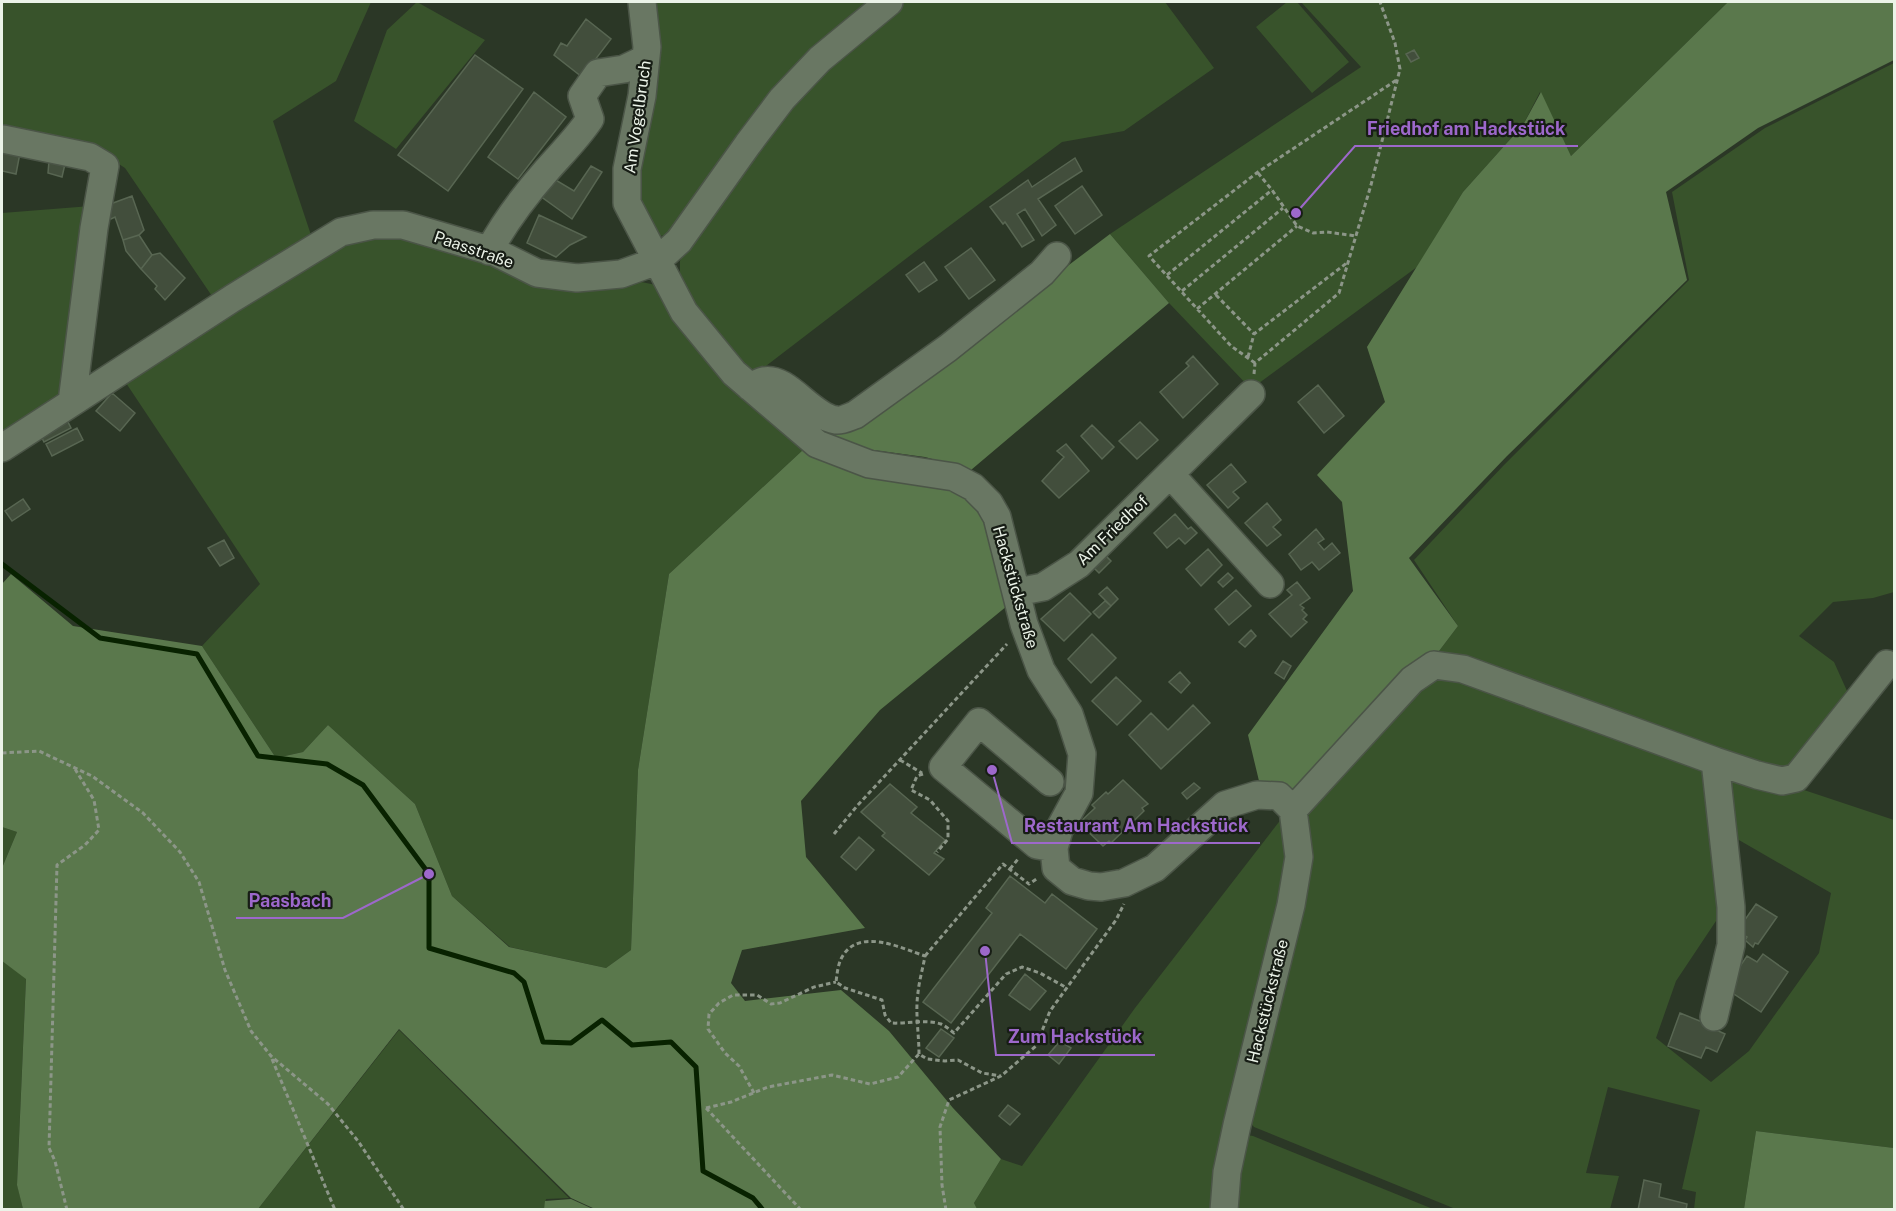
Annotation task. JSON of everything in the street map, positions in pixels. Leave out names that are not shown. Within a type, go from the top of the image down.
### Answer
[{"type":"street","name":"Am Vogelbruch","points":[[642,2],[647,47],[642,96],[627,169],[627,203],[657,261]]},
{"type":"street","name":"Paasstraße","points":[[2,448],[233,298],[341,232],[373,225],[403,225],[489,250],[537,273],[577,278],[621,274],[657,261],[679,241],[782,99],[820,59],[889,2]]},
{"type":"street","points":[[489,250],[501,227],[590,119],[582,96],[598,73],[624,69],[645,59]]},
{"type":"street","points":[[3,139],[90,157],[105,166],[94,228],[72,402]]},
{"type":"street","points":[[750,387],[764,381],[777,381],[821,416],[838,421],[855,416],[948,348],[1042,273],[1057,256]]},
{"type":"street","name":"Hackstückstraße","points":[[657,261],[684,312],[734,373],[817,444],[869,464],[954,477],[973,488],[989,503],[996,517],[1024,624],[1041,670],[1069,714],[1082,754],[1079,794],[1059,830],[1055,858]]},
{"type":"street","name":"Am Friedhof","points":[[1017,592],[1043,587],[1079,564],[1251,394]]},
{"type":"street","points":[[1170,474],[1270,584]]},
{"type":"street","points":[[1050,782],[979,722],[943,767],[1055,858],[1072,881],[1101,887],[1124,883],[1155,868],[1225,805],[1257,795],[1279,796],[1293,810],[1412,680],[1434,665],[1463,669],[1757,776],[1782,781],[1796,778],[1887,664]]},
{"type":"street","points":[[1714,1017],[1731,945],[1731,907],[1715,761]]},
{"type":"street","name":"Hackstückstraße","points":[[1224,1209],[1227,1172],[1237,1125],[1291,905],[1299,857],[1293,810]]},
{"type":"path","points":[[1251,394],[1255,363],[1339,292],[1371,185],[1400,69],[1395,43],[1380,2]]},
{"type":"path","points":[[1255,363],[1231,346],[1149,256],[1258,172],[1398,79]]},
{"type":"path","points":[[1258,172],[1297,226],[1313,233],[1327,232],[1356,236]]},
{"type":"path","points":[[1167,275],[1272,189]]},
{"type":"path","points":[[1182,291],[1283,208]]},
{"type":"path","points":[[1197,309],[1297,226]]},
{"type":"path","points":[[1248,357],[1254,334],[1348,261]]},
{"type":"path","points":[[1215,294],[1254,334]]},
{"type":"path","points":[[834,834],[856,806],[1024,624]]},
{"type":"path","points":[[2,753],[39,751],[92,776],[143,813],[180,852],[199,882],[225,970],[251,1031],[271,1056],[328,1104],[358,1141],[404,1209]]},
{"type":"path","points":[[67,1209],[55,1161],[49,1148],[57,865],[99,830],[94,800],[74,767]]},
{"type":"path","points":[[923,774],[917,776],[911,790],[930,800],[948,821],[948,839],[938,852]]},
{"type":"path","points":[[801,1209],[706,1108],[786,1083],[832,1075],[870,1084],[898,1077],[919,1054],[918,993],[925,956],[1003,864],[1029,884],[1055,858]]},
{"type":"path","points":[[946,1209],[942,1185],[940,1127],[949,1100],[1001,1076],[1036,1046],[1050,1011],[1116,920],[1126,895],[1124,883]]},
{"type":"path","points":[[836,982],[840,960],[847,950],[858,944],[872,941],[895,945],[925,956]]},
{"type":"path","points":[[754,1093],[739,1066],[708,1029],[709,1014],[719,1003],[733,995],[757,995],[771,1004],[780,1003],[814,987],[836,982],[845,988],[882,1000],[885,1015],[891,1023],[942,1025],[954,1033],[1006,974],[1022,967],[1040,973],[1067,988]]},
{"type":"path","points":[[919,1054],[927,1059],[958,1060],[982,1073],[1001,1076]]},
{"type":"path","points":[[271,1056],[335,1209]]},
{"type":"green space","points":[[2,2],[371,2],[336,81],[273,121],[311,235],[214,299],[125,168],[105,155],[2,129]]},
{"type":"green space","points":[[417,2],[485,40],[396,149],[354,121],[387,30]]},
{"type":"green space","points":[[647,2],[872,2],[672,235],[657,236],[634,198]]},
{"type":"green space","points":[[905,2],[1165,2],[1214,68],[1124,131],[1062,142],[754,375],[701,315],[680,278],[680,261],[688,244],[759,145],[833,62]]},
{"type":"green space","points":[[1287,2],[1297,2],[1349,62],[1312,93],[1256,27]]},
{"type":"green space","points":[[1301,2],[1728,2],[1571,156],[1540,92],[1523,125],[1463,192],[1417,267],[1251,389],[1169,303],[1110,234],[1361,67]]},
{"type":"green space","points":[[1728,2],[1894,2],[1894,60],[1758,128],[1666,192],[1687,280],[1507,456],[1409,558],[1458,626],[1433,659],[1297,798],[1259,781],[1248,735],[1353,591],[1342,502],[1317,475],[1385,402],[1367,347],[1463,192],[1523,125],[1541,92],[1571,156]]},
{"type":"green space","points":[[1894,63],[1894,592],[1873,598],[1833,602],[1799,636],[1834,662],[1856,711],[1782,781],[1433,659],[1458,626],[1414,560],[1504,465],[1689,280],[1672,192],[1765,128]]},
{"type":"green space","points":[[91,206],[68,395],[2,439],[2,213]]},
{"type":"green space","points":[[373,231],[438,240],[656,285],[804,449],[669,574],[638,770],[631,950],[606,968],[510,947],[452,896],[415,804],[328,725],[303,752],[276,758],[202,646],[260,584],[124,380],[344,240]]},
{"type":"green space","points":[[1110,234],[1169,303],[971,470],[925,457],[843,446],[808,425],[855,426]]},
{"type":"green space","points":[[804,449],[953,485],[985,514],[1007,606],[880,710],[801,801],[806,857],[865,928],[742,950],[731,983],[745,1001],[841,990],[889,1031],[953,1108],[1001,1159],[974,1203],[977,1209],[595,1209],[571,1198],[399,1029],[258,1209],[23,1209],[17,1185],[26,979],[2,961],[2,868],[17,832],[2,827],[2,584],[11,574],[73,626],[202,646],[276,758],[303,752],[328,725],[415,804],[452,896],[509,947],[606,968],[631,950],[638,770],[669,574]]},
{"type":"green space","points":[[1433,672],[1703,760],[1716,853],[1716,921],[1676,981],[1656,1038],[1711,1082],[1749,1051],[1819,953],[1831,893],[1732,836],[1720,777],[1798,788],[1894,820],[1894,1148],[1756,1131],[1744,1209],[1694,1209],[1696,1192],[1682,1189],[1700,1110],[1608,1087],[1586,1173],[1619,1176],[1610,1209],[1458,1210],[1254,1127],[1247,1119],[1304,807]]},
{"type":"green space","points":[[1282,818],[1290,864],[1213,1209],[977,1210],[974,1203],[1001,1159],[1022,1166],[1135,1008]]},
{"type":"green space","points":[[2,827],[17,832],[2,868]]},
{"type":"green space","points":[[2,961],[26,978],[17,1184],[23,1209],[2,1209]]},
{"type":"green space","points":[[399,1030],[569,1198],[546,1199],[544,1210],[258,1209]]},
{"type":"green space","points":[[1756,1131],[1894,1148],[1894,1209],[1744,1209]]},
{"type":"green space","points":[[1241,1134],[1253,1136],[1433,1209],[1230,1210]]},
{"type":"green space","points":[[571,1199],[593,1209],[544,1209],[545,1201]]},
{"type":"building","points":[[586,19],[611,39],[582,77],[554,55],[561,43],[567,46]]},
{"type":"building","points":[[1414,50],[1419,58],[1411,62],[1406,54]]},
{"type":"building","points":[[475,55],[523,89],[448,191],[398,155]]},
{"type":"building","points":[[534,92],[566,117],[518,179],[488,157]]},
{"type":"building","points":[[2,150],[20,153],[16,174],[2,171]]},
{"type":"building","points":[[1075,158],[1082,171],[1038,199],[1056,225],[1042,236],[1025,209],[1017,214],[1034,240],[1022,247],[1005,222],[1003,224],[990,207],[1028,180],[1032,187]]},
{"type":"building","points":[[49,161],[65,164],[62,177],[48,173]]},
{"type":"building","points":[[591,166],[602,172],[572,219],[536,193],[549,176],[574,191]]},
{"type":"building","points":[[1082,186],[1102,215],[1075,234],[1055,206]]},
{"type":"building","points":[[132,196],[144,230],[139,235],[123,240],[115,217],[111,219],[105,206]]},
{"type":"building","points":[[539,215],[586,237],[570,245],[556,257],[527,243]]},
{"type":"building","points":[[139,235],[152,255],[141,269],[126,251],[123,240]]},
{"type":"building","points":[[971,248],[995,280],[969,299],[945,267]]},
{"type":"building","points":[[160,253],[185,278],[165,300],[155,289],[157,286],[141,269],[152,255]]},
{"type":"building","points":[[924,262],[937,280],[919,292],[906,275]]},
{"type":"building","points":[[1193,356],[1218,384],[1183,418],[1160,392],[1189,366],[1186,363]]},
{"type":"building","points":[[1318,385],[1344,416],[1324,433],[1298,402]]},
{"type":"building","points":[[112,393],[135,413],[120,431],[96,411]]},
{"type":"building","points":[[67,420],[71,428],[44,442],[40,434]]},
{"type":"building","points":[[1140,422],[1158,440],[1137,459],[1119,441]]},
{"type":"building","points":[[1092,425],[1114,447],[1102,459],[1081,436]]},
{"type":"building","points":[[77,428],[83,440],[52,456],[46,444]]},
{"type":"building","points":[[1066,444],[1089,471],[1059,498],[1042,481],[1064,457],[1057,451]]},
{"type":"building","points":[[1231,464],[1246,482],[1233,492],[1239,498],[1228,508],[1207,485]]},
{"type":"building","points":[[23,499],[30,509],[12,521],[5,511]]},
{"type":"building","points":[[1267,503],[1281,520],[1273,527],[1281,535],[1267,546],[1245,523]]},
{"type":"building","points":[[1175,514],[1188,529],[1191,527],[1197,533],[1185,544],[1179,538],[1167,548],[1154,533]]},
{"type":"building","points":[[1316,529],[1324,539],[1318,543],[1324,550],[1332,543],[1340,553],[1319,570],[1312,562],[1301,570],[1289,554]]},
{"type":"building","points":[[224,540],[234,558],[220,566],[208,548]]},
{"type":"building","points":[[1208,549],[1222,565],[1201,586],[1186,569]]},
{"type":"building","points":[[1104,554],[1111,561],[1099,573],[1092,566]]},
{"type":"building","points":[[1228,573],[1233,578],[1223,587],[1218,582]]},
{"type":"building","points":[[1297,582],[1310,598],[1300,605],[1307,615],[1303,619],[1307,622],[1291,637],[1269,614],[1292,595],[1287,590]]},
{"type":"building","points":[[1107,587],[1118,599],[1111,606],[1099,594]]},
{"type":"building","points":[[1236,590],[1251,606],[1229,625],[1215,609]]},
{"type":"building","points":[[1070,593],[1091,614],[1064,641],[1041,619]]},
{"type":"building","points":[[1105,601],[1111,606],[1099,618],[1093,612]]},
{"type":"building","points":[[1251,630],[1256,636],[1245,647],[1239,642]]},
{"type":"building","points":[[1092,634],[1116,658],[1091,683],[1068,659]]},
{"type":"building","points":[[1283,661],[1291,666],[1284,679],[1275,673]]},
{"type":"building","points":[[1180,672],[1190,683],[1181,693],[1169,682]]},
{"type":"building","points":[[1116,677],[1141,701],[1117,725],[1092,701]]},
{"type":"building","points":[[1193,705],[1210,723],[1161,769],[1129,735],[1151,713],[1168,730]]},
{"type":"building","points":[[1123,780],[1148,804],[1142,808],[1144,811],[1111,843],[1109,841],[1103,846],[1079,823],[1095,808],[1092,805]]},
{"type":"building","points":[[1194,783],[1200,788],[1187,799],[1182,793]]},
{"type":"building","points":[[890,784],[917,807],[911,813],[945,840],[934,853],[944,859],[929,875],[882,836],[885,833],[861,812]]},
{"type":"building","points":[[859,837],[874,850],[856,870],[841,857]]},
{"type":"building","points":[[1010,876],[1045,903],[1052,894],[1097,929],[1066,969],[1020,934],[951,1023],[923,1002],[992,913],[986,908]]},
{"type":"building","points":[[1756,904],[1777,917],[1758,944],[1755,943],[1753,947],[1745,940],[1747,937],[1737,931]]},
{"type":"building","points":[[1763,954],[1788,972],[1761,1012],[1725,988],[1747,956],[1757,962]]},
{"type":"building","points":[[1025,974],[1046,991],[1030,1010],[1009,995]]},
{"type":"building","points":[[1680,1013],[1717,1028],[1716,1030],[1725,1034],[1717,1052],[1706,1047],[1701,1058],[1668,1046]]},
{"type":"building","points":[[941,1029],[954,1038],[939,1057],[926,1048]]},
{"type":"building","points":[[1060,1041],[1071,1048],[1059,1064],[1048,1055]]},
{"type":"building","points":[[1008,1105],[1020,1114],[1010,1125],[999,1116]]},
{"type":"building","points":[[1644,1180],[1661,1184],[1659,1197],[1687,1204],[1686,1210],[1638,1210]]},
{"type":"waterway","points":[[2,564],[100,638],[197,654],[258,756],[327,764],[363,785],[429,874],[429,948],[514,973],[524,982],[543,1042],[571,1043],[602,1020],[632,1045],[671,1042],[696,1067],[703,1171],[753,1198],[763,1210]]},
{"type":"place","name":"Friedhof am Hackstück","points":[[1296,213]]},
{"type":"place","name":"Restaurant Am Hackstück","points":[[992,770]]},
{"type":"place","name":"Paasbach","points":[[429,874]]},
{"type":"place","name":"Zum Hackstück","points":[[985,951]]}]
